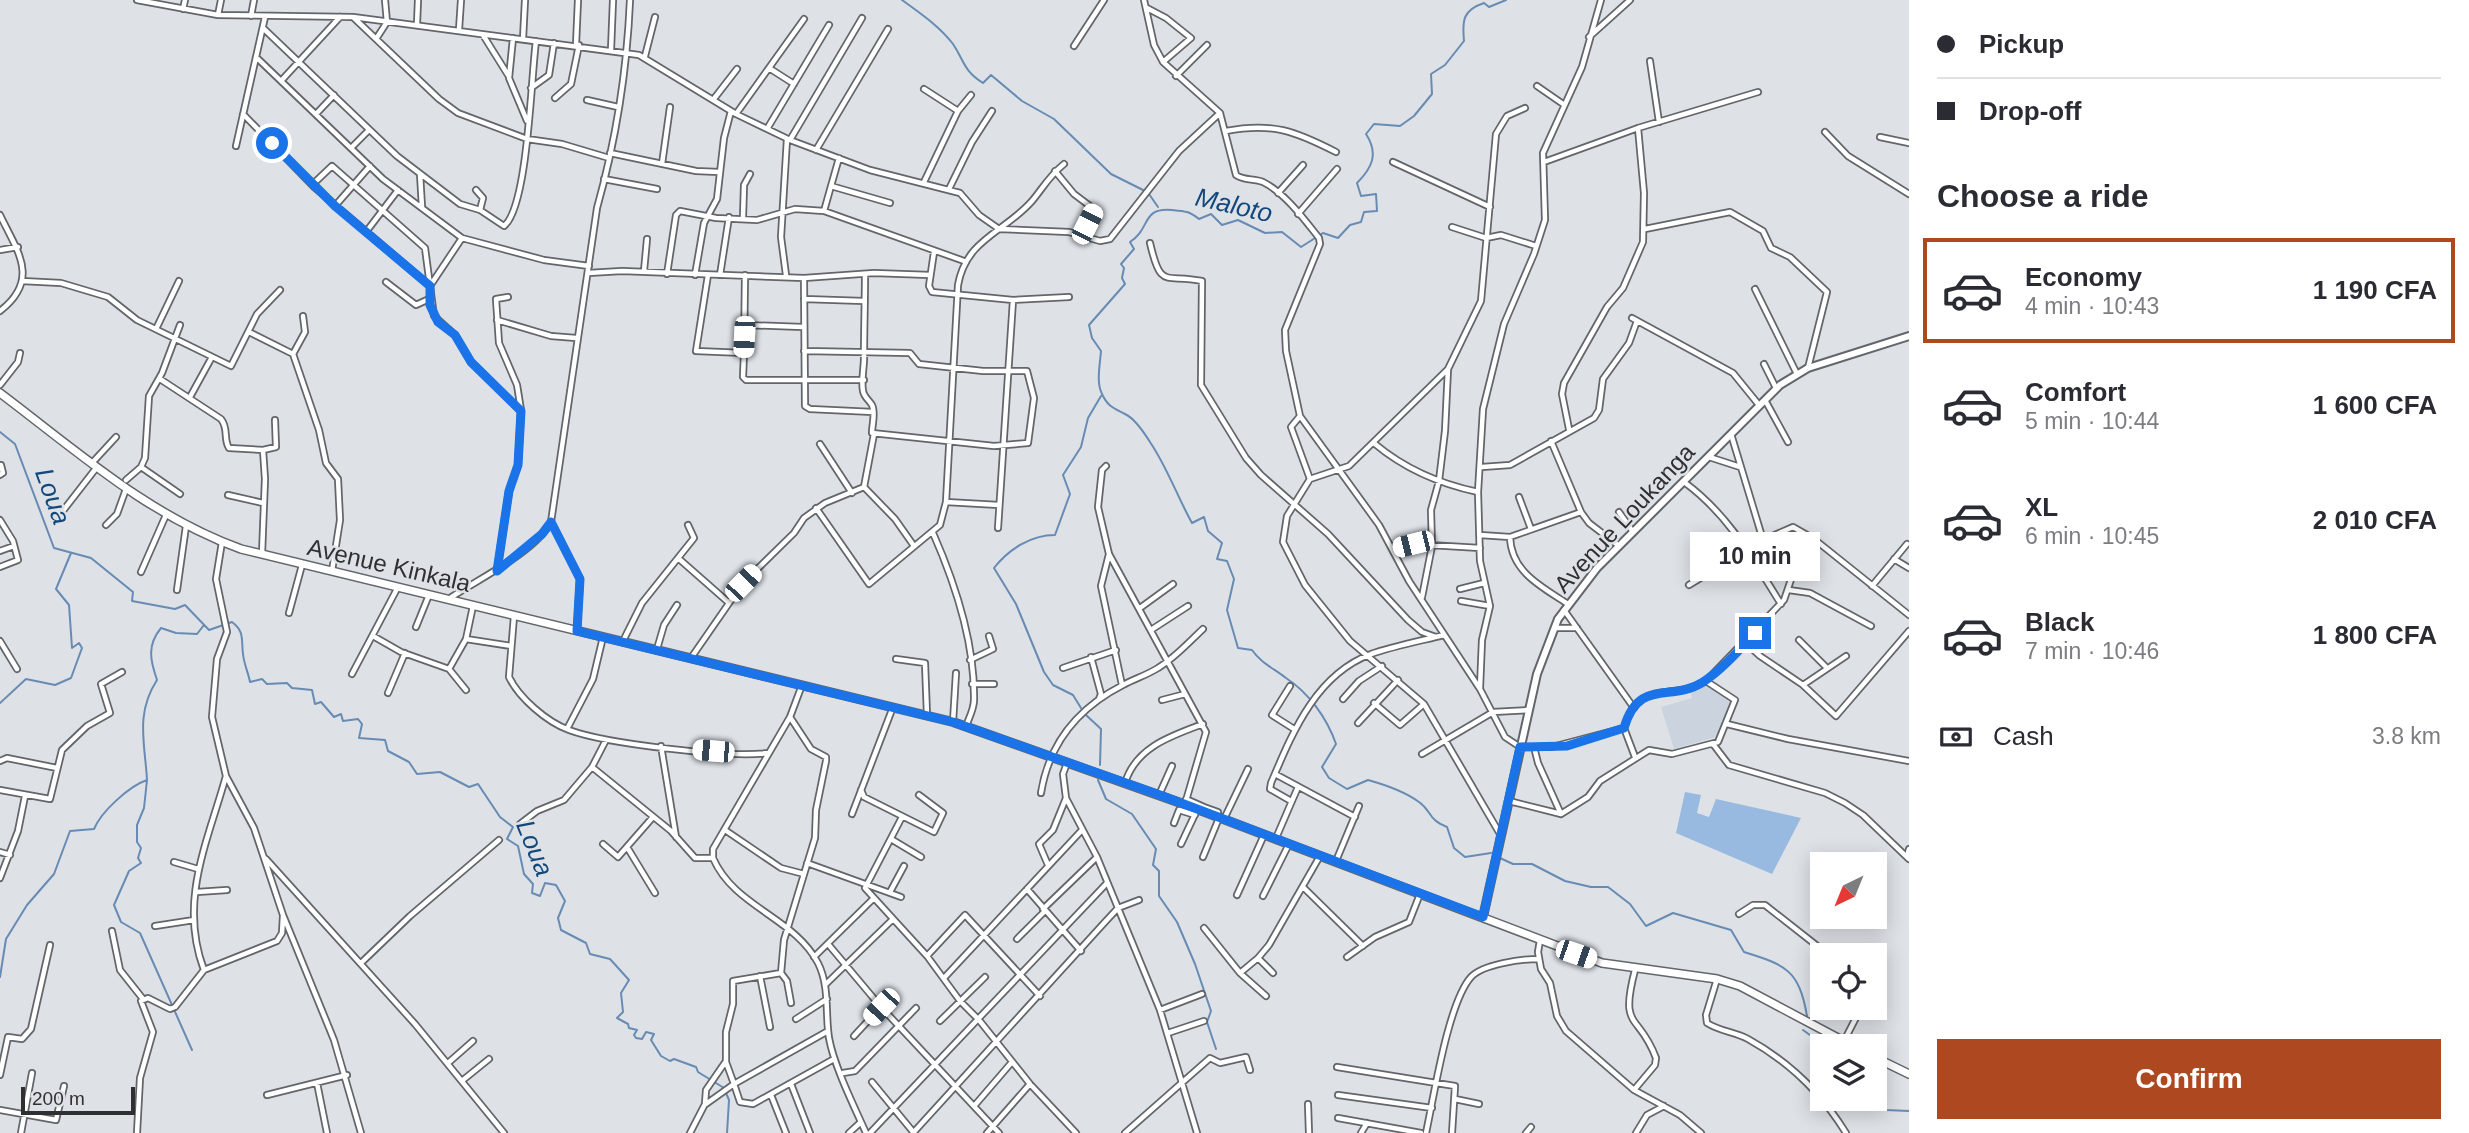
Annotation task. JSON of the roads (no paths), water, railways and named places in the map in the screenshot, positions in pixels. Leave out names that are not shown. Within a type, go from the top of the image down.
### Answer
[{"type":"main road","name":"Avenue Loukanga","points":[[1483,917],[1537,674],[1553,628],[1566,607],[1619,546],[1776,389],[1808,368],[1909,336]]},
{"type":"main road","name":"Avenue Kinkala","points":[[0,393],[126,489],[166,515],[222,542],[302,565],[953,722],[1221,816],[1264,835],[1602,963],[1635,970],[1717,979],[1740,986],[1829,1034]]},
{"type":"main road","points":[[1887,1063],[1909,1074]]},
{"type":"street","points":[[137,0],[218,15],[283,18],[305,14],[417,24],[645,56],[734,113],[789,139],[876,172],[949,188],[966,197],[979,215],[999,229],[1082,234],[1100,241],[1110,239],[1179,151],[1220,113]]},
{"type":"street","points":[[184,9],[185,0]]},
{"type":"street","points":[[218,15],[221,0]]},
{"type":"street","points":[[251,16],[254,0]]},
{"type":"street","points":[[376,39],[387,22],[385,0]]},
{"type":"street","points":[[417,24],[418,0]]},
{"type":"street","points":[[459,30],[461,0]]},
{"type":"street","points":[[523,39],[525,0]]},
{"type":"street","points":[[555,97],[570,84],[578,45],[578,0]]},
{"type":"street","points":[[611,50],[613,0]]},
{"type":"street","points":[[447,600],[497,571],[542,534],[551,522],[576,338],[627,52],[630,0]]},
{"type":"street","points":[[1074,46],[1104,0]]},
{"type":"street","points":[[1144,0],[1154,45],[1163,62],[1220,113],[1236,175],[1242,179],[1264,183],[1278,193],[1319,238],[1320,244],[1285,330],[1286,351],[1300,416],[1340,468],[1394,549],[1421,598],[1480,689],[1505,737],[1520,747],[1567,746],[1624,728],[1634,708],[1651,694],[1693,687],[1706,681],[1746,643],[1781,604],[1789,590],[1798,559],[1814,539]]},
{"type":"street","points":[[1480,689],[1482,640],[1490,606],[1480,548],[1479,492],[1483,409],[1504,324],[1536,246],[1547,211],[1544,162],[1546,145],[1561,102],[1566,98],[1582,67],[1601,0]]},
{"type":"street","points":[[1589,37],[1630,0]]},
{"type":"street","points":[[1146,7],[1166,18],[1191,38],[1163,62]]},
{"type":"street","points":[[281,81],[340,16]]},
{"type":"street","points":[[236,146],[265,17]]},
{"type":"street","points":[[353,17],[448,108],[527,139],[562,144],[610,156],[719,172]]},
{"type":"street","points":[[645,56],[655,17]]},
{"type":"street","points":[[786,276],[783,269],[782,214],[789,139],[862,18]]},
{"type":"street","points":[[695,275],[707,215],[717,199],[719,172],[734,113],[804,19]]},
{"type":"street","points":[[766,129],[829,25]]},
{"type":"street","points":[[263,28],[369,130],[420,174],[460,204],[480,210],[501,226],[506,226],[523,180],[536,41]]},
{"type":"street","points":[[816,150],[888,29]]},
{"type":"street","points":[[482,35],[509,75],[515,97],[527,121]]},
{"type":"street","points":[[509,75],[513,38]]},
{"type":"street","points":[[530,88],[549,75],[554,43]]},
{"type":"street","points":[[1176,76],[1207,45]]},
{"type":"street","points":[[257,57],[370,166],[461,238],[544,260],[589,266]]},
{"type":"street","points":[[1650,61],[1659,122]]},
{"type":"street","points":[[769,68],[794,84]]},
{"type":"street","points":[[713,100],[737,69]]},
{"type":"street","points":[[1537,86],[1561,102]]},
{"type":"street","points":[[924,89],[958,111]]},
{"type":"street","points":[[1544,162],[1638,128],[1758,92]]},
{"type":"street","points":[[316,114],[334,95]]},
{"type":"street","points":[[924,181],[958,111],[971,95]]},
{"type":"street","points":[[587,100],[618,107]]},
{"type":"street","points":[[662,164],[670,107]]},
{"type":"street","points":[[1421,598],[1432,546],[1431,510],[1439,481],[1448,369],[1464,332],[1478,313],[1496,134],[1507,116],[1525,108]]},
{"type":"street","points":[[949,188],[971,142],[992,111]]},
{"type":"street","points":[[243,114],[312,185],[430,286]]},
{"type":"street","points":[[1226,131],[1254,126],[1279,128],[1336,152]]},
{"type":"street","points":[[1569,429],[1562,394],[1564,383],[1607,307],[1623,288],[1645,229],[1638,128]]},
{"type":"street","points":[[351,148],[369,130]]},
{"type":"street","points":[[1825,132],[1847,156],[1909,194]]},
{"type":"street","points":[[1880,137],[1909,143]]},
{"type":"street","points":[[824,211],[839,158]]},
{"type":"street","points":[[1393,162],[1489,207]]},
{"type":"street","points":[[816,508],[869,584],[933,533],[944,520],[956,368],[958,295],[964,261],[1032,202],[1041,185],[1064,164]]},
{"type":"street","points":[[312,185],[330,165],[425,248],[429,299],[438,322],[455,335],[471,362],[521,411]]},
{"type":"street","points":[[1278,193],[1303,165]]},
{"type":"street","points":[[335,206],[370,166]]},
{"type":"street","points":[[1298,214],[1337,169]]},
{"type":"street","points":[[1055,171],[1074,194],[1094,210],[1082,234]]},
{"type":"street","points":[[420,174],[422,208]]},
{"type":"street","points":[[743,217],[744,185],[750,174]]},
{"type":"street","points":[[604,179],[657,189]]},
{"type":"street","points":[[831,186],[890,203]]},
{"type":"street","points":[[366,232],[398,190]]},
{"type":"street","points":[[475,190],[483,198],[480,210]]},
{"type":"street","points":[[408,197],[421,193]]},
{"type":"street","points":[[667,274],[677,213],[757,220],[805,209],[824,211],[895,234],[934,252],[964,261]]},
{"type":"street","points":[[1645,229],[1730,212],[1763,231],[1771,248],[1790,257],[1827,292],[1808,368]]},
{"type":"street","points":[[0,215],[18,247],[23,263],[22,281],[12,299],[0,311]]},
{"type":"street","points":[[720,275],[729,217]]},
{"type":"street","points":[[1452,227],[1486,238],[1501,235],[1536,246]]},
{"type":"street","points":[[430,286],[461,238]]},
{"type":"street","points":[[644,271],[647,239]]},
{"type":"street","points":[[1150,243],[1156,267],[1163,275],[1176,281],[1202,281],[1201,385],[1247,458],[1294,506],[1328,534],[1408,621],[1422,632],[1436,637]]},
{"type":"street","points":[[0,250],[18,247]]},
{"type":"street","points":[[934,252],[929,286],[932,292],[1013,300],[1048,296],[1069,298]]},
{"type":"street","points":[[588,273],[644,271],[804,278],[865,274],[930,275]]},
{"type":"street","points":[[864,487],[874,433],[873,412],[863,393],[865,274]]},
{"type":"street","points":[[708,275],[695,349],[744,353]]},
{"type":"street","points":[[745,275],[743,377],[746,380],[864,380]]},
{"type":"street","points":[[804,278],[804,404],[807,409],[873,412]]},
{"type":"street","points":[[22,281],[61,283],[108,297],[136,320],[233,366],[257,314],[280,290]]},
{"type":"street","points":[[156,329],[179,281]]},
{"type":"street","points":[[386,282],[416,305],[429,299]]},
{"type":"street","points":[[1755,289],[1797,374]]},
{"type":"street","points":[[497,571],[509,491],[518,465],[521,411],[517,385],[499,343],[496,299],[508,297]]},
{"type":"street","points":[[804,299],[864,301]]},
{"type":"street","points":[[998,528],[1013,300]]},
{"type":"street","points":[[293,354],[305,332],[303,316]]},
{"type":"street","points":[[497,320],[551,336],[576,338]]},
{"type":"street","points":[[1482,467],[1510,465],[1597,414],[1603,379],[1629,343],[1635,320],[1733,373],[1759,405]]},
{"type":"street","points":[[126,480],[141,467],[146,453],[149,396],[160,379],[180,325]]},
{"type":"street","points":[[745,325],[803,327]]},
{"type":"street","points":[[249,332],[293,354],[319,430],[326,463],[338,479],[340,520],[332,572]]},
{"type":"street","points":[[804,351],[910,353],[919,363],[956,368],[1027,371],[1034,398],[1028,443],[1003,446],[874,433]]},
{"type":"street","points":[[0,385],[18,362],[20,353]]},
{"type":"street","points":[[190,397],[212,358]]},
{"type":"street","points":[[1764,364],[1776,389]]},
{"type":"street","points":[[1448,369],[1388,427],[1375,444],[1349,466],[1310,479],[1287,516],[1284,530],[1286,551],[1305,585],[1350,641],[1424,704],[1446,737],[1500,834]]},
{"type":"street","points":[[160,379],[190,397],[225,424],[229,448],[263,450],[276,447],[275,420]]},
{"type":"street","points":[[1765,399],[1788,442]]},
{"type":"street","points":[[1300,416],[1291,427],[1310,479]]},
{"type":"street","points":[[1731,434],[1763,540]]},
{"type":"street","points":[[55,521],[116,437]]},
{"type":"street","points":[[1551,441],[1581,512],[1589,523],[1619,546]]},
{"type":"street","points":[[820,444],[852,493]]},
{"type":"street","points":[[1375,444],[1390,457],[1439,481],[1479,492]]},
{"type":"street","points":[[262,555],[263,450]]},
{"type":"street","points":[[1708,457],[1741,468]]},
{"type":"street","points":[[0,475],[3,473],[1,466]]},
{"type":"street","points":[[1106,466],[1102,470],[1098,507],[1109,554],[1203,724],[1205,741],[1193,808],[1181,844]]},
{"type":"street","points":[[141,467],[180,494]]},
{"type":"street","points":[[1684,482],[1712,503],[1748,549],[1781,604]]},
{"type":"street","points":[[691,658],[728,602],[764,561],[794,533],[804,517],[816,508],[864,487]]},
{"type":"street","points":[[864,487],[895,519],[914,546]]},
{"type":"street","points":[[106,525],[117,514],[126,489]]},
{"type":"street","points":[[228,495],[263,503]]},
{"type":"street","points":[[1519,497],[1531,529]]},
{"type":"street","points":[[946,502],[999,505]]},
{"type":"street","points":[[1480,536],[1510,537],[1581,512]]},
{"type":"street","points":[[1619,512],[1633,532]]},
{"type":"street","points":[[141,572],[166,515]]},
{"type":"street","points":[[0,520],[14,546],[17,561],[0,567]]},
{"type":"street","points":[[551,522],[580,579],[577,631]]},
{"type":"street","points":[[623,642],[642,603],[694,538],[688,525]]},
{"type":"street","points":[[177,590],[187,526]]},
{"type":"street","points":[[1689,585],[1763,540],[1793,527],[1814,539],[1909,615]]},
{"type":"street","points":[[933,533],[954,589],[970,660],[974,702],[966,726]]},
{"type":"street","points":[[1510,537],[1512,553],[1528,577],[1566,607],[1634,708]]},
{"type":"street","points":[[222,542],[216,579],[226,621],[211,702],[226,776],[254,828],[284,915],[347,1075],[361,1133]]},
{"type":"street","points":[[1394,549],[1413,544],[1480,548]]},
{"type":"street","points":[[1872,586],[1907,544]]},
{"type":"street","points":[[0,551],[14,546]]},
{"type":"street","points":[[1109,554],[1101,586],[1122,685]]},
{"type":"street","points":[[678,558],[728,602]]},
{"type":"street","points":[[1894,559],[1909,568]]},
{"type":"street","points":[[289,613],[302,565]]},
{"type":"street","points":[[1460,589],[1484,583]]},
{"type":"street","points":[[1140,608],[1173,584]]},
{"type":"street","points":[[352,674],[398,587]]},
{"type":"street","points":[[1789,590],[1810,593],[1871,626]]},
{"type":"street","points":[[416,627],[429,595]]},
{"type":"street","points":[[1461,601],[1490,606]]},
{"type":"street","points":[[449,670],[466,639],[473,605]]},
{"type":"street","points":[[657,649],[664,625],[677,605]]},
{"type":"street","points":[[1151,630],[1188,606]]},
{"type":"street","points":[[514,616],[510,646],[511,681],[542,714],[567,729],[606,740],[740,754],[768,753]]},
{"type":"street","points":[[1553,628],[1578,628]]},
{"type":"street","points":[[1041,793],[1050,755],[1065,731],[1099,699],[1167,662],[1203,629]]},
{"type":"street","points":[[1746,643],[1838,715],[1909,631]]},
{"type":"street","points":[[1291,802],[1270,789],[1275,774],[1294,729],[1333,678],[1369,655],[1444,635]]},
{"type":"street","points":[[373,636],[405,653],[449,670],[466,690]]},
{"type":"street","points":[[567,729],[593,679],[603,636]]},
{"type":"street","points":[[970,660],[993,649],[989,636]]},
{"type":"street","points":[[466,639],[510,646]]},
{"type":"street","points":[[1799,640],[1826,667]]},
{"type":"street","points":[[0,641],[17,669]]},
{"type":"street","points":[[1063,668],[1116,650]]},
{"type":"street","points":[[388,693],[405,653]]},
{"type":"street","points":[[1803,685],[1846,656]]},
{"type":"street","points":[[1091,657],[1101,694],[1099,699]]},
{"type":"street","points":[[896,659],[925,663],[927,715]]},
{"type":"street","points":[[1343,699],[1359,681],[1382,666]]},
{"type":"street","points":[[0,790],[50,799],[65,747],[87,726],[111,712],[102,684],[122,672]]},
{"type":"street","points":[[953,722],[956,673]]},
{"type":"street","points":[[1358,723],[1398,680]]},
{"type":"street","points":[[1509,801],[1561,814],[1588,797],[1600,781],[1635,757],[1651,750],[1672,754],[1713,744],[1721,738],[1735,700],[1706,681]]},
{"type":"street","points":[[802,684],[790,717],[713,849],[713,858],[718,870],[736,891],[788,928],[814,957],[827,999],[828,1031],[834,1059],[868,1133],[896,1109],[1107,883]]},
{"type":"street","points":[[972,684],[994,684]]},
{"type":"street","points":[[1290,686],[1272,715],[1294,729]]},
{"type":"street","points":[[1162,700],[1185,694]]},
{"type":"street","points":[[1374,703],[1401,725],[1424,704]]},
{"type":"street","points":[[852,814],[893,706]]},
{"type":"street","points":[[1422,754],[1446,737],[1493,712],[1530,710]]},
{"type":"street","points":[[790,717],[811,749],[826,757],[816,810],[815,838],[788,928],[781,972],[788,982],[791,1003]]},
{"type":"street","points":[[1125,783],[1134,763],[1150,748],[1203,724]]},
{"type":"street","points":[[1727,724],[1788,739],[1908,759]]},
{"type":"street","points":[[1624,728],[1635,757]]},
{"type":"street","points":[[520,824],[537,811],[564,800],[592,767],[606,740]]},
{"type":"street","points":[[1713,744],[1729,765],[1825,793],[1846,803],[1863,815],[1908,858]]},
{"type":"street","points":[[662,746],[676,838]]},
{"type":"street","points":[[1534,747],[1561,814]]},
{"type":"street","points":[[0,761],[7,758],[57,768]]},
{"type":"street","points":[[1068,762],[1063,774],[1066,798],[1097,857],[1160,1010],[1197,1133]]},
{"type":"street","points":[[1160,795],[1172,766]]},
{"type":"street","points":[[592,767],[653,817],[695,858],[713,858]]},
{"type":"street","points":[[1203,857],[1221,816],[1248,769]]},
{"type":"street","points":[[1275,774],[1355,817]]},
{"type":"street","points":[[204,970],[196,946],[194,920],[198,869],[204,839],[226,776]]},
{"type":"street","points":[[1275,839],[1298,787]]},
{"type":"street","points":[[861,790],[864,797],[934,832],[943,813],[919,795]]},
{"type":"street","points":[[0,878],[26,796]]},
{"type":"street","points":[[1048,864],[1039,844],[1053,830],[1066,798]]},
{"type":"street","points":[[1336,862],[1359,806]]},
{"type":"street","points":[[1174,823],[1180,810],[1193,808]]},
{"type":"street","points":[[603,845],[617,858],[653,817]]},
{"type":"street","points":[[902,817],[865,883],[865,888],[927,956],[960,1001],[979,1020],[1030,1084],[1076,1133]]},
{"type":"street","points":[[725,830],[781,868],[804,874]]},
{"type":"street","points":[[944,978],[1082,830]]},
{"type":"street","points":[[1237,895],[1264,835]]},
{"type":"street","points":[[891,839],[921,857]]},
{"type":"street","points":[[361,963],[410,916],[499,840]]},
{"type":"street","points":[[1263,896],[1289,844]]},
{"type":"street","points":[[627,847],[655,894]]},
{"type":"street","points":[[1908,858],[1909,849]]},
{"type":"street","points":[[0,852],[9,855]]},
{"type":"street","points":[[1240,973],[1258,958],[1320,856]]},
{"type":"street","points":[[1017,939],[1085,865],[1097,857]]},
{"type":"street","points":[[265,858],[463,1080],[504,1133]]},
{"type":"street","points":[[174,862],[198,869]]},
{"type":"street","points":[[807,863],[901,897]]},
{"type":"street","points":[[890,892],[904,866]]},
{"type":"street","points":[[1303,887],[1363,946]]},
{"type":"street","points":[[1027,889],[1081,951]]},
{"type":"street","points":[[197,892],[227,890]]},
{"type":"street","points":[[1347,957],[1409,922],[1420,894]]},
{"type":"street","points":[[814,957],[874,898]]},
{"type":"street","points":[[872,1082],[914,1133],[1118,908],[1139,900]]},
{"type":"street","points":[[1739,914],[1753,905],[1765,905],[1813,943]]},
{"type":"street","points":[[143,999],[151,999],[170,1009],[175,1007],[204,970],[271,946],[280,938],[284,915]]},
{"type":"street","points":[[927,956],[964,915],[1040,996]]},
{"type":"street","points":[[155,926],[194,920]]},
{"type":"street","points":[[824,985],[892,920]]},
{"type":"street","points":[[1204,928],[1240,973],[1266,996]]},
{"type":"street","points":[[112,931],[120,970],[143,999]]},
{"type":"street","points":[[1540,939],[1539,959],[1550,984],[1557,1016],[1566,1031],[1634,1090],[1665,1105],[1701,1133]]},
{"type":"street","points":[[828,944],[881,1007],[999,1133]]},
{"type":"street","points":[[0,1075],[8,1037],[22,1039],[31,1029],[50,945]]},
{"type":"street","points":[[1258,958],[1273,973]]},
{"type":"street","points":[[1426,1133],[1451,1024],[1472,976],[1511,961],[1539,959]]},
{"type":"street","points":[[1634,1090],[1655,1065],[1656,1058],[1629,1014],[1628,1003],[1635,970]]},
{"type":"street","points":[[781,972],[733,982],[733,1004],[726,1032],[726,1060],[744,1105],[771,1095],[834,1059]]},
{"type":"street","points":[[760,976],[770,1027]]},
{"type":"street","points":[[940,1021],[985,977]]},
{"type":"street","points":[[1717,979],[1706,1015],[1707,1023],[1746,1037],[1780,1059],[1816,1092],[1846,1133]]},
{"type":"street","points":[[1160,1010],[1202,994]]},
{"type":"street","points":[[137,1133],[140,1078],[153,1032],[141,1006],[143,999]]},
{"type":"street","points":[[796,1019],[827,999]]},
{"type":"street","points":[[854,1037],[881,1007]]},
{"type":"street","points":[[842,1073],[850,1074],[855,1071],[916,1008]]},
{"type":"street","points":[[1168,1033],[1204,1021]]},
{"type":"street","points":[[705,1104],[734,1084],[828,1031]]},
{"type":"street","points":[[448,1063],[472,1041]]},
{"type":"street","points":[[1125,1133],[1210,1058],[1220,1063],[1245,1057],[1250,1070]]},
{"type":"street","points":[[463,1080],[489,1059]]},
{"type":"street","points":[[690,1133],[705,1104],[706,1090],[726,1060]]},
{"type":"street","points":[[975,1105],[1012,1062]]},
{"type":"street","points":[[1337,1067],[1454,1086],[1452,1133]]},
{"type":"street","points":[[21,1133],[32,1073]]},
{"type":"street","points":[[267,1096],[347,1075]]},
{"type":"street","points":[[317,1083],[327,1133]]},
{"type":"street","points":[[791,1084],[810,1133]]},
{"type":"street","points":[[987,1133],[1030,1084]]},
{"type":"street","points":[[0,1110],[58,1120],[64,1086]]},
{"type":"street","points":[[771,1095],[786,1133]]},
{"type":"street","points":[[1339,1095],[1432,1108]]},
{"type":"street","points":[[1455,1099],[1479,1104]]},
{"type":"street","points":[[1308,1104],[1309,1133]]},
{"type":"street","points":[[1636,1133],[1647,1115],[1665,1105]]},
{"type":"street","points":[[1338,1118],[1421,1133]]},
{"type":"street","points":[[849,1133],[861,1122]]},
{"type":"street","points":[[1361,1133],[1367,1123]]},
{"type":"street","points":[[1526,1133],[1531,1127]]},
{"type":"waterway","points":[[902,0],[948,37],[976,78],[983,83],[991,75],[1022,101],[1054,119],[1111,174],[1145,191]]},
{"type":"waterway","name":"Maloto","points":[[1491,853],[1465,857],[1454,848],[1447,827],[1436,821],[1419,802],[1401,792],[1368,780],[1347,789],[1329,778],[1322,767],[1336,744],[1328,725],[1310,699],[1294,684],[1263,662],[1252,650],[1238,648],[1227,610],[1234,579],[1227,561],[1217,559],[1222,543],[1208,531],[1204,517],[1192,523],[1162,461],[1139,426],[1104,398],[1099,379],[1101,351],[1092,338],[1089,325],[1125,284],[1122,278],[1124,268],[1121,264],[1134,249],[1130,242],[1137,237],[1155,212],[1183,211],[1199,219],[1211,214],[1222,225],[1238,220],[1265,233],[1282,232],[1301,247],[1323,233],[1338,238],[1350,225],[1361,222],[1364,212],[1377,211],[1376,194],[1361,196],[1357,183],[1367,172],[1372,160],[1372,148],[1366,134],[1374,124],[1400,126],[1414,116],[1432,94],[1431,74],[1445,65],[1464,41],[1463,27],[1468,13],[1484,3],[1489,7],[1506,0]]},
{"type":"waterway","points":[[1149,194],[1158,207]]},
{"type":"waterway","points":[[1081,708],[1073,695],[1053,685],[1044,672],[1016,604],[994,568],[1021,544],[1037,537],[1055,535],[1070,494],[1063,475],[1081,447],[1088,418],[1101,396]]},
{"type":"waterway","name":"Loua","points":[[0,432],[15,444],[54,548],[91,558],[133,592],[132,601],[175,609],[185,605],[209,630],[232,622],[241,633],[250,682],[262,679],[267,684],[287,683],[292,688],[312,690],[315,704],[321,702],[334,717],[341,714],[343,721],[358,719],[362,724],[359,738],[385,740],[388,751],[409,762],[417,774],[440,772],[469,787],[478,784],[500,817],[513,827],[507,839],[518,846],[524,874],[533,884],[532,893],[540,896],[545,883],[556,885],[565,901],[558,918],[561,930],[586,943],[590,954],[610,959],[629,980],[621,993],[623,1012],[617,1018],[628,1024],[629,1028],[637,1030],[634,1035],[636,1038],[642,1039],[646,1032],[654,1034],[651,1040],[661,1056],[696,1067],[698,1072],[724,1088]]},
{"type":"waterway","points":[[0,703],[26,679],[55,685],[71,678],[82,648],[79,643],[72,648],[69,605],[56,589],[71,553]]},
{"type":"waterway","points":[[0,977],[6,939],[27,905],[54,874],[70,831],[94,829],[116,800],[147,780],[143,729],[146,705],[157,680],[151,653],[153,640],[161,628],[176,633],[197,634],[204,625]]},
{"type":"waterway","points":[[1086,715],[1101,729],[1100,765]]},
{"type":"waterway","points":[[147,780],[144,808],[137,825],[137,842],[141,848],[138,858],[141,863],[129,871],[114,905],[121,922],[140,933],[192,1050]]},
{"type":"waterway","points":[[1098,780],[1106,799],[1132,814],[1156,849],[1153,865],[1159,871],[1159,896],[1177,922],[1195,964],[1211,1011],[1207,1022],[1216,1049]]},
{"type":"waterway","points":[[1500,858],[1513,864],[1532,864],[1565,881],[1591,887],[1608,887],[1630,904],[1646,926],[1673,913],[1731,930],[1744,952],[1780,966],[1795,979],[1807,1016]]},
{"type":"waterway","points":[[1803,1030],[1810,1035]]},
{"type":"waterway","name":"Loua","points":[[726,1093],[729,1100],[727,1133]]},
{"type":"waterway","points":[[1887,1110],[1909,1111]]}]
